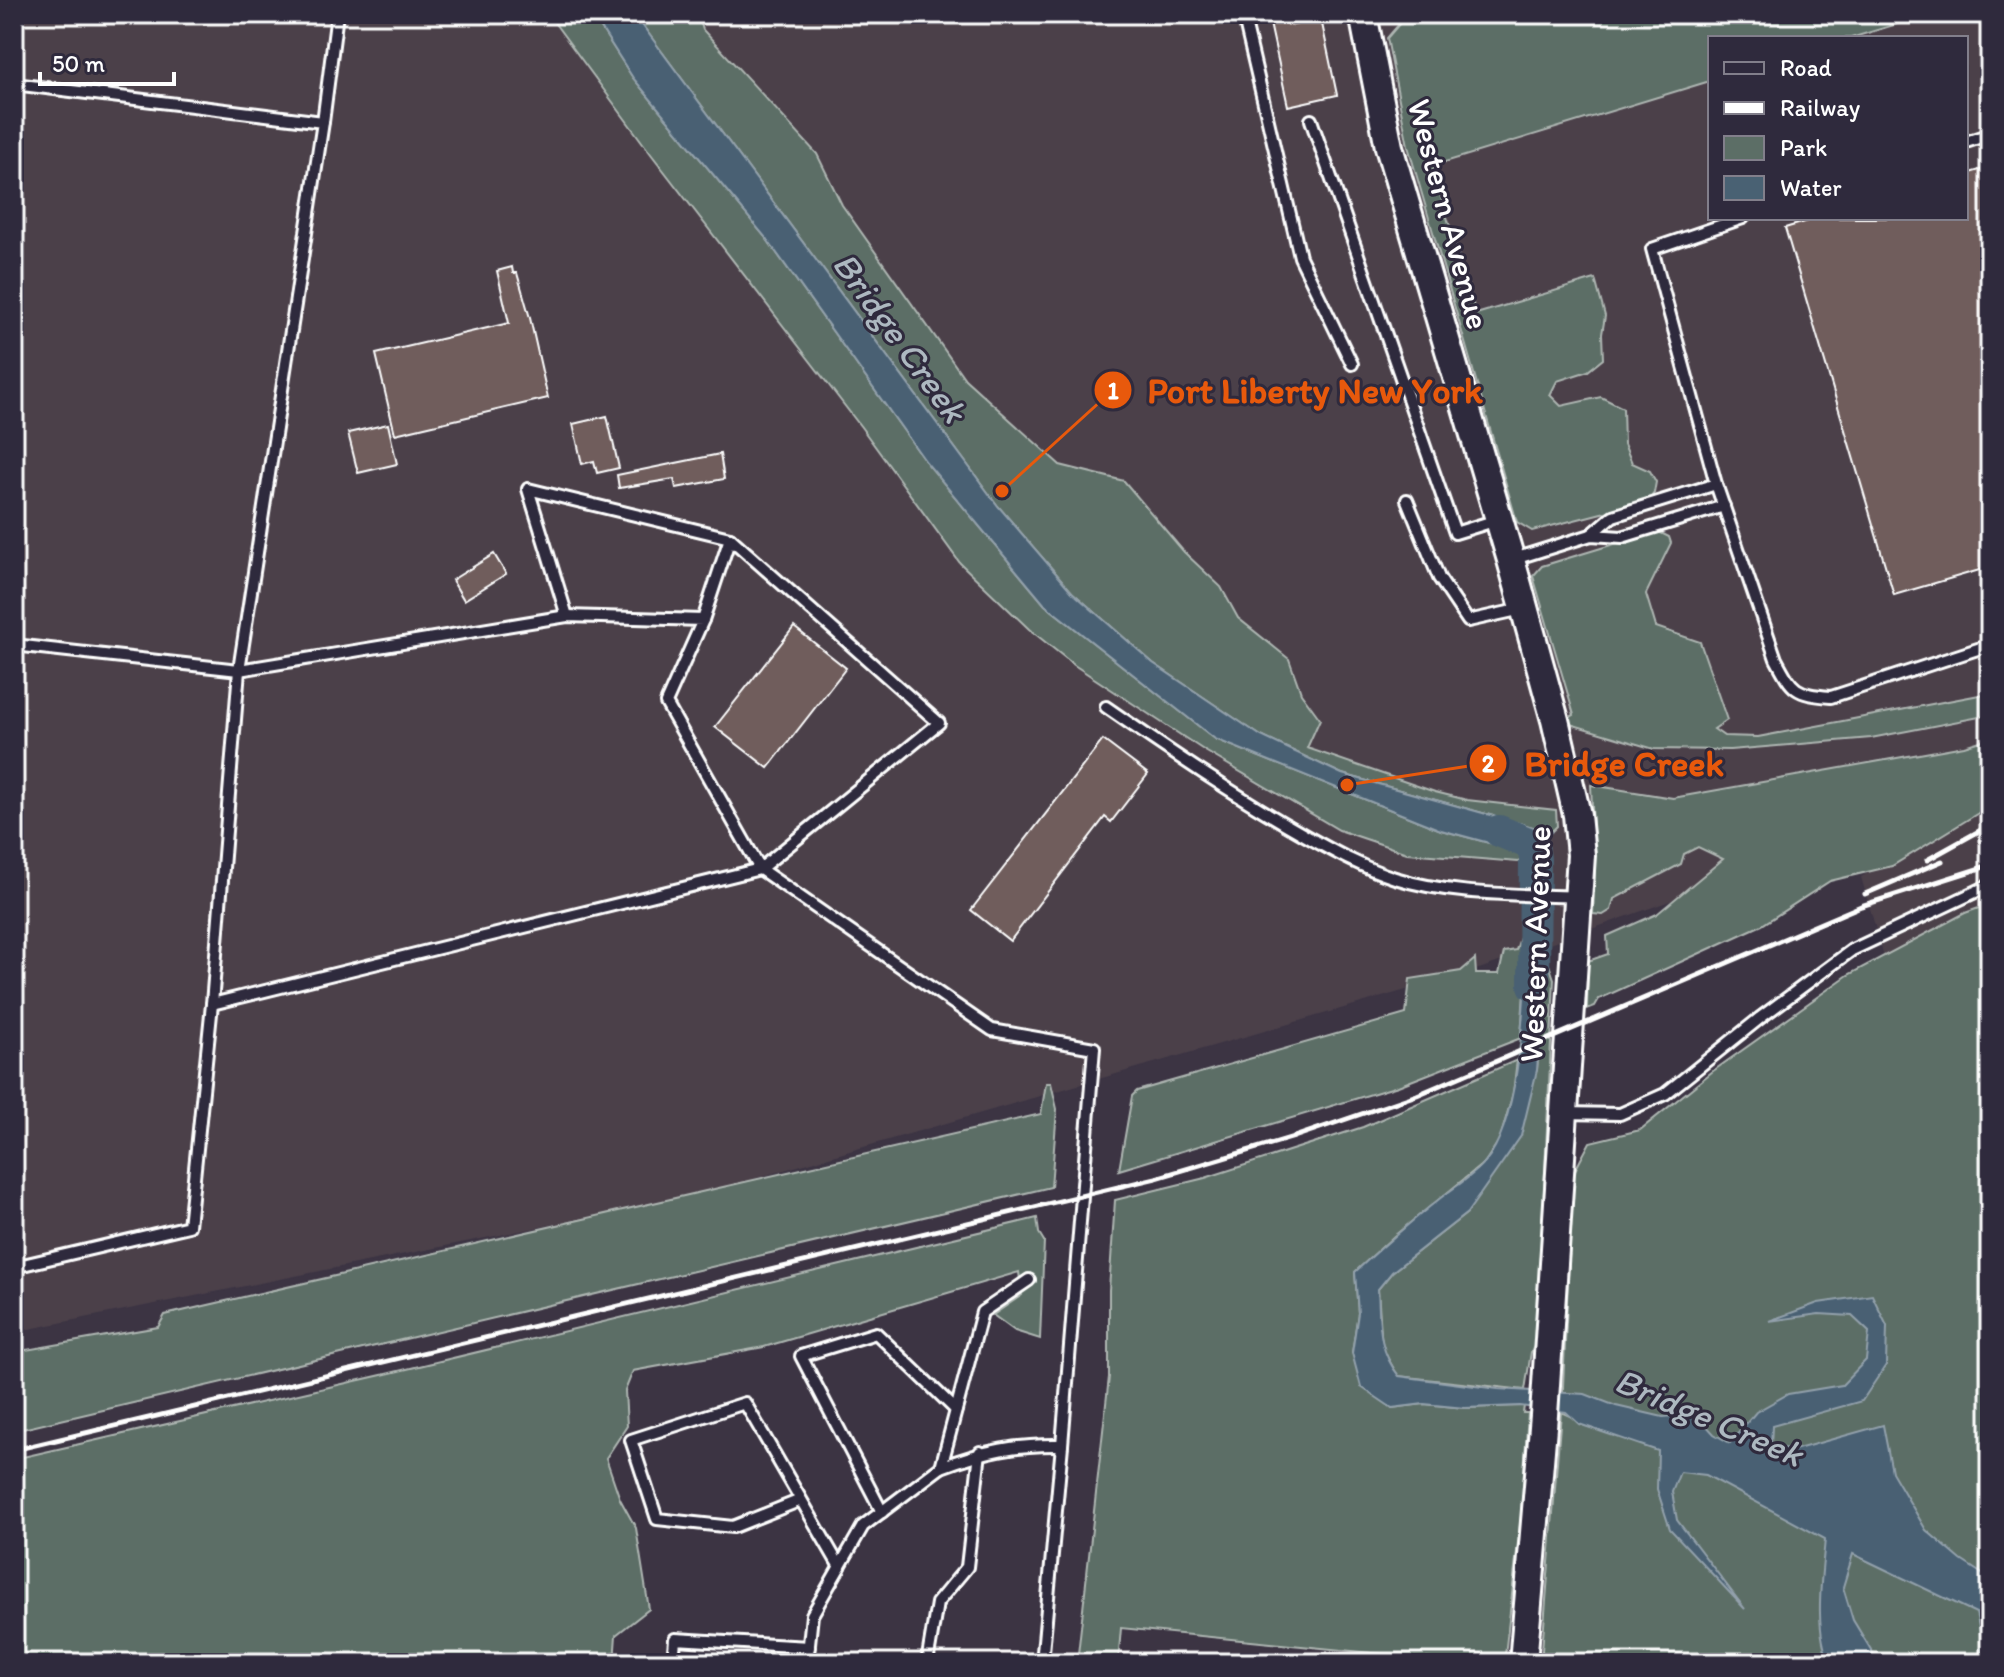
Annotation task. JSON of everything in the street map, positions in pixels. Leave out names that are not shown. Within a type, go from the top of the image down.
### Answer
[{"type":"street","name":"Western Avenue","points":[[1363,14],[1389,147],[1555,720],[1577,815],[1581,855],[1544,1415],[1523,1663]]},
{"type":"lane","points":[[14,1267],[189,1226],[212,1004],[239,670],[337,14]]},
{"type":"lane","points":[[1243,14],[1300,257],[1352,364]]},
{"type":"lane","points":[[14,84],[323,122]]},
{"type":"lane","points":[[1311,120],[1455,533],[1499,520]]},
{"type":"lane","points":[[1968,141],[1990,134]]},
{"type":"lane","points":[[1737,220],[1652,249],[1716,484],[1776,659],[1789,683],[1804,695],[1831,697],[1990,645]]},
{"type":"lane","points":[[1591,535],[1613,516],[1716,484]]},
{"type":"lane","points":[[212,1004],[760,869],[939,723],[730,538],[528,489],[567,616]]},
{"type":"lane","points":[[1407,500],[1439,578],[1468,621],[1524,608]]},
{"type":"lane","points":[[1511,560],[1591,535],[1622,537],[1724,506]]},
{"type":"lane","points":[[730,538],[703,620],[666,703],[760,869],[992,1030],[1094,1048],[1042,1663]]},
{"type":"lane","points":[[14,645],[239,670],[567,616],[703,620]]},
{"type":"lane","points":[[1106,707],[1223,786],[1352,861],[1428,886],[1579,897]]},
{"type":"lane","points":[[1564,1113],[1620,1114],[1665,1094],[1852,950],[1990,885]]},
{"type":"lane","points":[[941,1467],[982,1312],[1029,1280]]},
{"type":"lane","points":[[882,1512],[801,1356],[876,1333],[956,1410]]},
{"type":"lane","points":[[801,1500],[733,1527],[657,1519],[631,1440],[745,1403],[840,1567]]},
{"type":"lane","points":[[807,1663],[812,1615],[863,1526],[941,1467],[980,1452],[1022,1445],[1062,1445]]},
{"type":"lane","points":[[927,1663],[937,1603],[967,1567],[980,1452]]},
{"type":"lane","points":[[673,1663],[675,1639],[809,1647]]},
{"type":"shaded area","points":[[14,14],[1990,14],[1990,764],[1835,842],[1482,968],[691,1197],[14,1332]]},
{"type":"shaded area","points":[[1990,800],[1990,933],[1892,985],[1861,877]]},
{"type":"green space","points":[[548,14],[592,14],[633,78],[766,238],[926,462],[1045,605],[1215,739],[1441,830],[1530,854],[1518,862],[1407,853],[1339,830],[1205,751],[1074,665],[1029,629],[960,563],[861,427],[651,154]]},
{"type":"green space","points":[[634,14],[698,14],[703,30],[817,154],[842,205],[965,379],[1060,465],[1124,481],[1184,552],[1221,587],[1238,618],[1289,659],[1301,693],[1320,719],[1307,748],[1467,800],[1556,810],[1557,826],[1551,832],[1342,774],[1261,736],[1153,663],[1072,592],[998,506]]},
{"type":"green space","points":[[1401,14],[1930,14],[1858,36],[1708,36],[1708,82],[1435,165],[1433,170],[1476,314],[1595,279],[1605,316],[1603,359],[1588,371],[1557,381],[1550,395],[1561,406],[1601,397],[1623,408],[1624,444],[1632,463],[1650,471],[1656,482],[1654,493],[1648,501],[1532,531],[1517,522],[1408,146],[1387,38],[1400,23]]},
{"type":"green space","points":[[1657,531],[1669,537],[1671,543],[1646,594],[1656,627],[1700,642],[1727,720],[1714,729],[1724,736],[1758,737],[1990,693],[1990,715],[1871,738],[1730,750],[1654,749],[1570,724],[1568,718],[1574,715],[1533,576],[1542,566]]},
{"type":"green space","points":[[1990,738],[1990,805],[1980,812],[1892,866],[1830,881],[1762,925],[1599,999],[1595,1006],[1587,1009],[1588,961],[1608,954],[1607,936],[1657,914],[1723,859],[1698,847],[1684,854],[1681,864],[1614,899],[1611,910],[1603,915],[1593,914],[1595,872],[1591,785],[1673,798],[1964,746]]},
{"type":"green space","points":[[1990,904],[1990,1663],[1541,1663],[1561,1412],[1572,1417],[1574,1394],[1563,1393],[1573,1174],[1590,1142],[1640,1130],[1713,1071],[1848,975],[1965,913]]},
{"type":"green space","points":[[1524,925],[1528,930],[1521,1038],[1398,1086],[1119,1170],[1132,1096],[1137,1091],[1406,1014],[1410,979],[1461,971],[1475,959],[1476,974],[1499,974],[1504,952],[1516,950]]},
{"type":"green space","points":[[1546,956],[1554,979],[1537,1341],[1531,1352],[1525,1390],[1398,1376],[1382,1348],[1378,1289],[1392,1272],[1467,1213],[1537,1070]]},
{"type":"green space","points":[[1517,1060],[1513,1093],[1500,1139],[1485,1162],[1355,1272],[1358,1313],[1352,1353],[1392,1408],[1424,1404],[1465,1408],[1524,1406],[1523,1413],[1528,1413],[1521,1516],[1505,1655],[1491,1663],[1473,1663],[1121,1628],[1118,1663],[1077,1663],[1109,1377],[1109,1290],[1115,1200],[1205,1178],[1363,1127]]},
{"type":"green space","points":[[1046,1083],[1051,1083],[1057,1109],[1051,1187],[14,1431],[14,1352],[158,1327],[165,1315],[1041,1114]]},
{"type":"green space","points":[[1037,1218],[1039,1233],[1044,1241],[1040,1339],[1015,1331],[993,1315],[1022,1295],[1019,1272],[764,1347],[633,1371],[625,1391],[627,1426],[606,1458],[620,1499],[636,1528],[649,1609],[616,1635],[614,1663],[14,1663],[14,1459],[386,1374]]},
{"type":"water","points":[[592,14],[634,14],[998,506],[1072,592],[1153,663],[1261,736],[1342,774],[1551,832],[1530,854],[1441,830],[1215,739],[1045,605],[926,462],[766,238],[633,78]]},
{"type":"water","points":[[1528,930],[1546,956],[1537,1070],[1521,1136],[1467,1213],[1392,1272],[1378,1289],[1381,1335],[1392,1366],[1399,1376],[1498,1389],[1585,1394],[1616,1406],[1663,1417],[1696,1414],[1714,1434],[1730,1443],[1756,1412],[1788,1394],[1842,1385],[1866,1360],[1869,1332],[1852,1316],[1819,1314],[1769,1321],[1818,1303],[1872,1295],[1887,1326],[1886,1365],[1862,1401],[1772,1426],[1771,1446],[1794,1450],[1883,1425],[1892,1472],[1926,1530],[1961,1560],[1990,1579],[1990,1663],[1978,1663],[1983,1645],[1976,1613],[1853,1554],[1843,1587],[1853,1620],[1879,1663],[1830,1663],[1820,1618],[1825,1539],[1706,1475],[1680,1472],[1672,1492],[1677,1520],[1745,1609],[1670,1529],[1657,1489],[1658,1451],[1579,1424],[1566,1412],[1520,1406],[1465,1408],[1424,1404],[1392,1408],[1361,1387],[1352,1353],[1358,1313],[1355,1272],[1417,1217],[1475,1172],[1498,1142],[1514,1085],[1519,1052]]},
{"type":"building","points":[[1268,14],[1291,14],[1293,25],[1321,19],[1337,95],[1288,106]]},
{"type":"building","points":[[1990,167],[1990,567],[1894,595],[1785,228],[1811,220],[1968,220],[1968,173]]},
{"type":"building","points":[[512,267],[513,273],[517,273],[530,318],[548,398],[395,434],[376,354],[509,323],[497,271]]},
{"type":"building","points":[[607,416],[619,468],[597,473],[594,461],[582,464],[573,424]]},
{"type":"building","points":[[388,424],[397,464],[358,473],[348,433]]},
{"type":"building","points":[[720,454],[724,479],[676,488],[674,479],[619,488],[617,475]]},
{"type":"building","points":[[494,554],[506,574],[464,600],[452,580]]},
{"type":"building","points":[[794,627],[846,668],[768,768],[715,727]]},
{"type":"building","points":[[1103,740],[1148,774],[1111,822],[1105,817],[1010,941],[971,910]]},
{"type":"waterway","name":"Bridge Creek","points":[[1499,831],[1533,845],[1534,985]]},
{"type":"railway","points":[[1927,860],[1990,825]]},
{"type":"railway","points":[[1865,894],[1942,861]]},
{"type":"railway","points":[[14,1450],[1156,1178],[1294,1137],[1417,1095],[1861,906],[1990,865]]},
{"type":"place","name":"Port Liberty New York","points":[[1002,491]]},
{"type":"place","name":"Bridge Creek","points":[[1347,785]]}]
